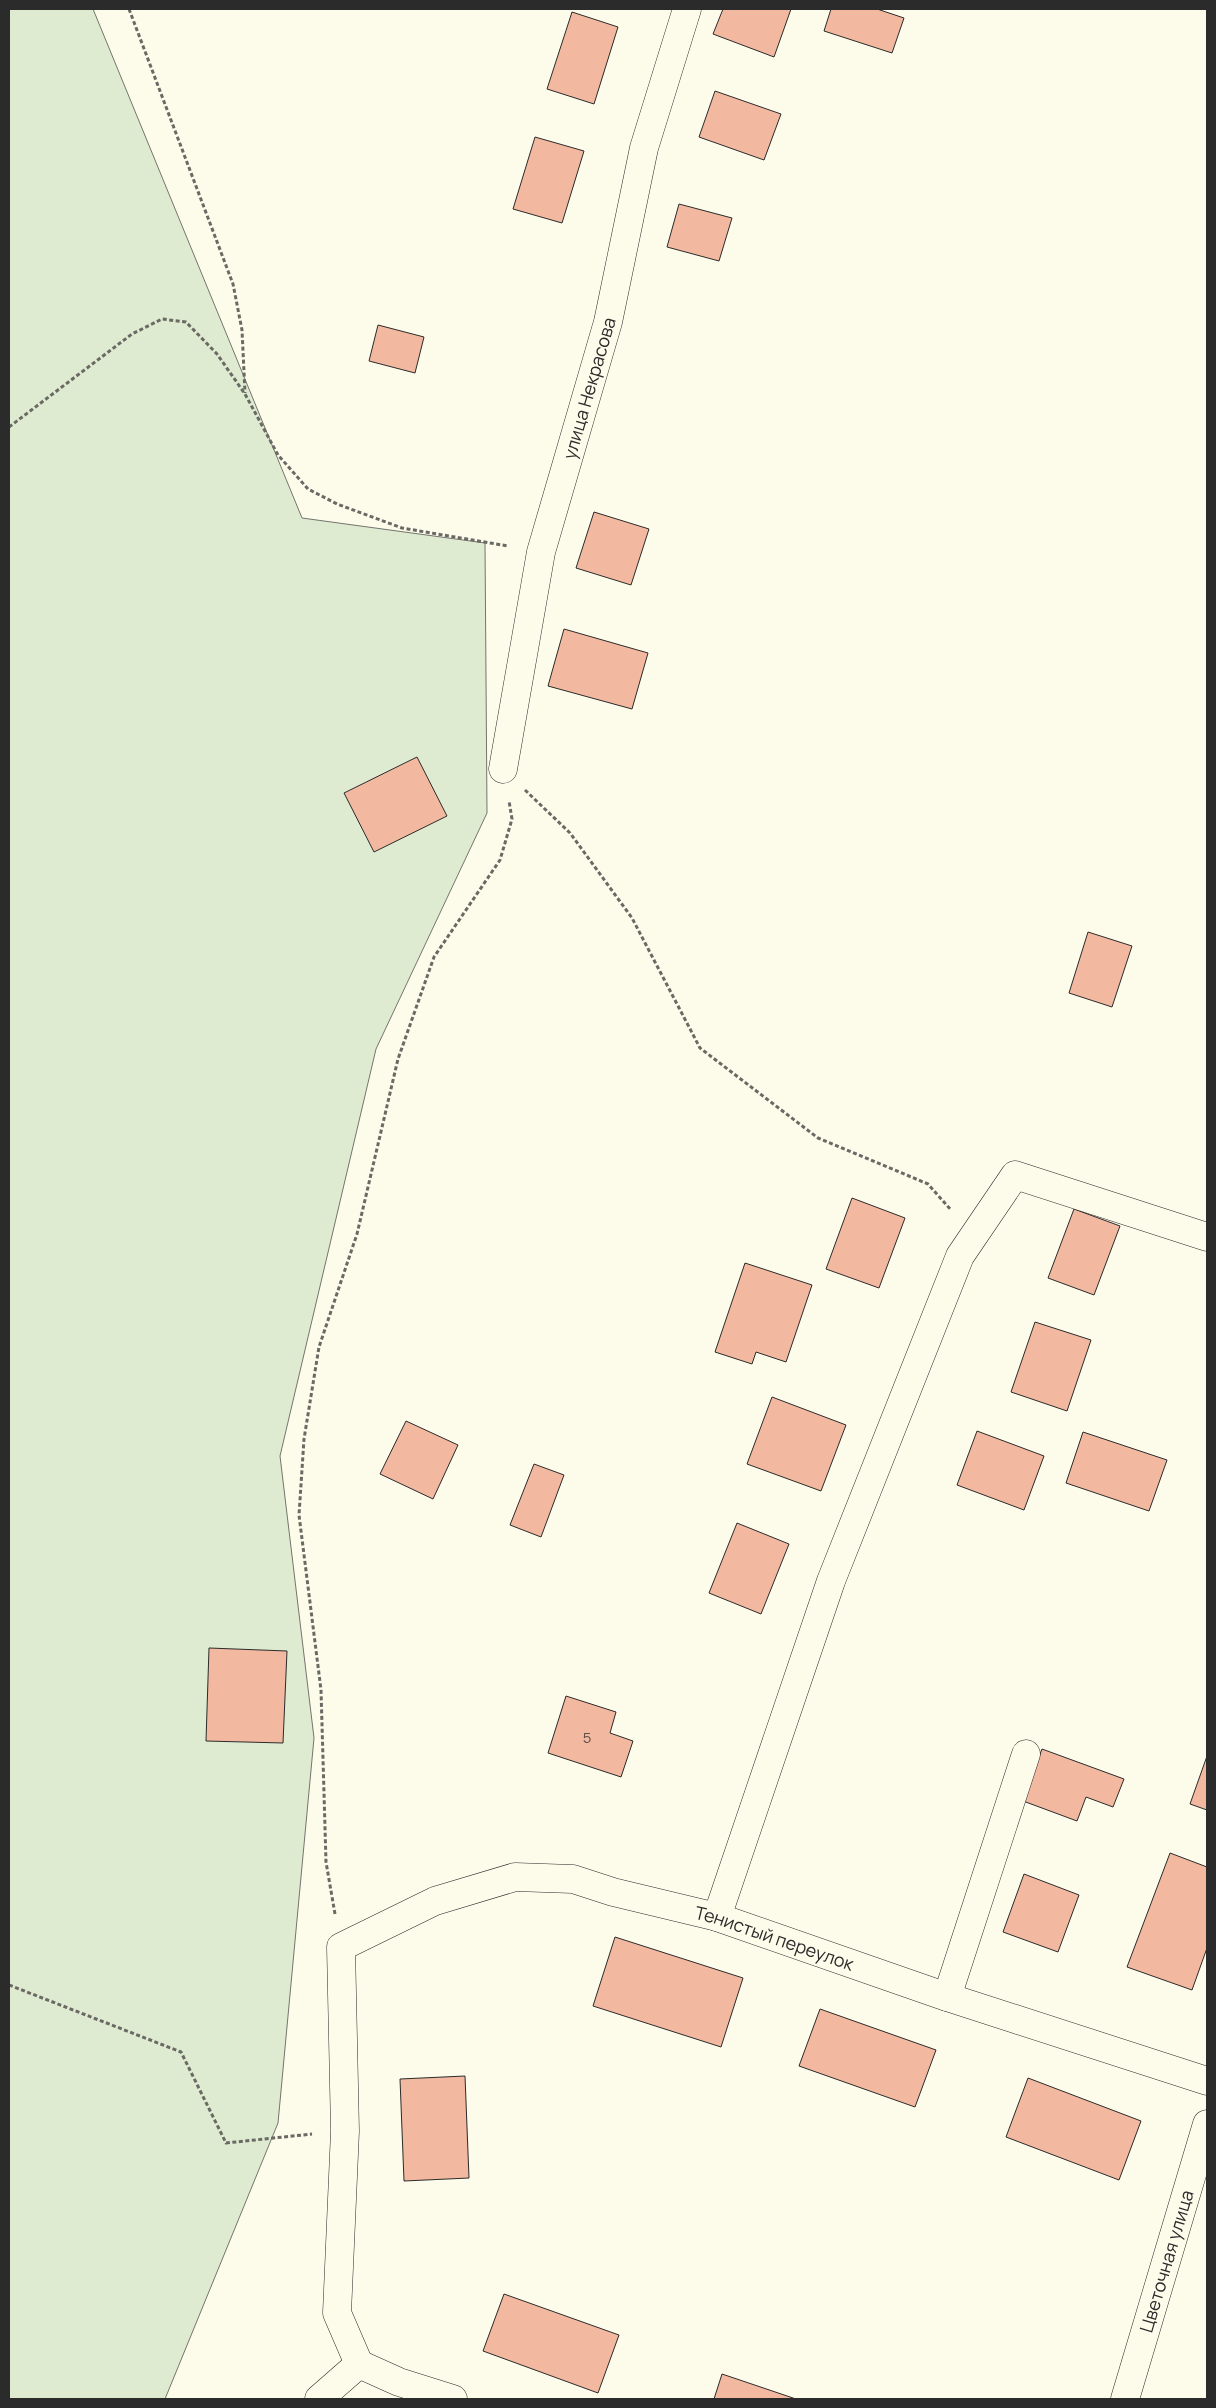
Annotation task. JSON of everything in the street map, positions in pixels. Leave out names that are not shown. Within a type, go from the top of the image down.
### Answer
[{"type":"street","name":"улица Некрасова","points":[[503,769],[541,552],[608,322],[644,148],[687,9]]},
{"type":"street","points":[[717,1917],[831,1581],[960,1256],[1014,1175],[1207,1237]]},
{"type":"street","points":[[947,1997],[1026,1754]]},
{"type":"street","name":"Тенистый переулок","points":[[341,1946],[435,1901],[515,1877],[573,1879],[613,1892],[717,1917],[947,1997],[1207,2081]]},
{"type":"street","points":[[341,1946],[345,2131],[338,2313],[359,2364],[399,2382],[454,2399]]},
{"type":"street","name":"Цветочная улица","points":[[1125,2399],[1207,2124]]},
{"type":"street","points":[[319,2399],[359,2364]]},
{"type":"path","points":[[129,9],[233,284],[242,330],[245,394]]},
{"type":"path","points":[[9,427],[132,334],[162,319],[186,322],[217,354],[245,394],[278,455],[308,489],[337,504],[402,528],[541,552]]},
{"type":"path","points":[[503,769],[570,833],[632,918],[700,1048],[818,1138],[928,1184],[974,1236]]},
{"type":"path","points":[[341,1946],[326,1862],[321,1690],[299,1515],[304,1440],[320,1347],[356,1234],[398,1059],[434,957],[500,860],[512,819],[503,769]]},
{"type":"path","points":[[9,1985],[181,2052],[226,2143],[345,2131]]},
{"type":"green space","points":[[9,9],[93,9],[302,518],[485,543],[487,813],[376,1049],[280,1456],[314,1738],[278,2123],[165,2399],[9,2399]]},
{"type":"building","points":[[723,9],[791,9],[774,57],[713,34]]},
{"type":"building","points":[[831,9],[877,9],[904,18],[892,53],[824,31]]},
{"type":"building","points":[[572,12],[618,27],[594,104],[547,89]]},
{"type":"building","points":[[715,91],[781,114],[764,160],[699,137]]},
{"type":"building","points":[[535,137],[584,151],[562,223],[513,209]]},
{"type":"building","points":[[679,204],[732,218],[719,261],[667,247]]},
{"type":"building","points":[[378,325],[424,337],[415,373],[369,361]]},
{"type":"building","points":[[594,512],[649,529],[631,585],[576,568]]},
{"type":"building","points":[[564,629],[648,653],[632,709],[548,686]]},
{"type":"building","points":[[417,757],[447,816],[374,852],[344,793]]},
{"type":"building","points":[[1088,932],[1132,946],[1112,1007],[1069,993]]},
{"type":"building","points":[[852,1198],[905,1218],[879,1288],[826,1269]]},
{"type":"building","points":[[1074,1209],[1120,1226],[1094,1295],[1048,1278]]},
{"type":"building","points":[[745,1263],[812,1285],[786,1362],[756,1352],[752,1364],[715,1352]]},
{"type":"building","points":[[1035,1322],[1091,1340],[1067,1411],[1011,1392]]},
{"type":"building","points":[[772,1397],[846,1425],[821,1491],[747,1464]]},
{"type":"building","points":[[406,1421],[458,1445],[433,1499],[380,1474]]},
{"type":"building","points":[[977,1431],[1044,1456],[1024,1510],[957,1485]]},
{"type":"building","points":[[1083,1432],[1167,1460],[1149,1511],[1066,1483]]},
{"type":"building","points":[[534,1464],[564,1475],[541,1537],[510,1525]]},
{"type":"building","points":[[737,1523],[789,1544],[761,1614],[709,1593]]},
{"type":"building","points":[[209,1648],[287,1651],[283,1743],[206,1741]]},
{"type":"building","points":[[566,1696],[616,1712],[610,1733],[633,1741],[621,1777],[548,1753]]},
{"type":"building","points":[[1042,1749],[1124,1779],[1113,1807],[1086,1797],[1077,1821],[1023,1801]]},
{"type":"building","points":[[1207,1756],[1207,1810],[1190,1804]]},
{"type":"building","points":[[1170,1853],[1207,1867],[1207,1948],[1192,1990],[1127,1967]]},
{"type":"building","points":[[1024,1874],[1079,1895],[1058,1952],[1003,1932]]},
{"type":"building","points":[[615,1937],[743,1978],[721,2047],[593,2006]]},
{"type":"building","points":[[820,2009],[936,2050],[915,2107],[799,2066]]},
{"type":"building","points":[[465,2076],[469,2178],[404,2181],[400,2079]]},
{"type":"building","points":[[1028,2078],[1141,2121],[1119,2180],[1006,2137]]},
{"type":"building","points":[[504,2294],[619,2335],[598,2393],[483,2351]]},
{"type":"building","points":[[722,2374],[796,2399],[714,2399]]}]
